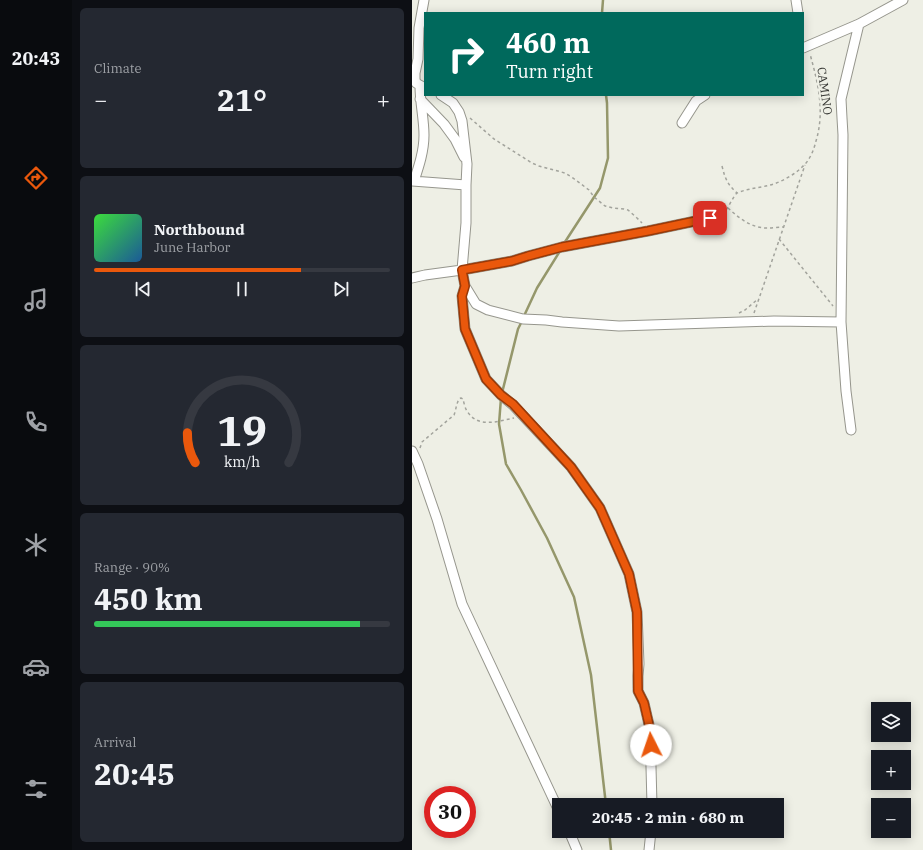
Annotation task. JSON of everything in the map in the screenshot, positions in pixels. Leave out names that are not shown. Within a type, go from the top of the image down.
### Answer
[{"type":"street","points":[[424,0],[419,28],[418,59],[415,74],[423,117],[424,137],[421,157],[413,181],[466,185]]},
{"type":"street","points":[[796,0],[798,12]]},
{"type":"street","points":[[806,47],[859,24],[903,0]]},
{"type":"street","points":[[851,430],[846,391],[841,319],[843,135],[841,99],[859,24]]},
{"type":"street","points":[[442,96],[453,103],[459,112],[462,121],[467,164],[466,223],[462,270],[465,286],[476,304],[488,310],[523,318],[619,326],[841,319]]},
{"type":"street","points":[[682,123],[696,101],[704,96]]},
{"type":"street","points":[[420,99],[448,129],[455,139],[467,164]]},
{"type":"street","points":[[412,278],[512,261],[562,247],[710,218]]},
{"type":"street","points":[[465,286],[462,296],[465,329],[486,379],[501,395],[513,404],[571,467],[600,508],[629,574],[637,612],[638,691],[644,703],[650,729],[652,798]]},
{"type":"street","points":[[412,451],[437,519],[462,604],[553,798]]},
{"type":"street","points":[[572,838],[578,850]]},
{"type":"street","points":[[649,850],[650,838]]},
{"type":"path","name":"CAMINO","points":[[737,193],[774,184],[788,177],[806,164],[810,157],[814,148],[821,120],[818,86],[806,47]]},
{"type":"path","points":[[470,119],[494,139],[532,163],[565,173],[573,178],[589,190],[594,197],[605,206],[628,210],[648,231]]},
{"type":"path","points":[[751,321],[806,164]]},
{"type":"path","points":[[710,218],[724,214],[737,193],[727,183],[722,166]]},
{"type":"path","points":[[728,208],[738,218],[751,224],[765,228],[783,227]]},
{"type":"path","points":[[779,239],[841,319]]},
{"type":"path","points":[[735,315],[745,310],[759,298]]},
{"type":"path","points":[[418,464],[422,442],[454,415],[456,405],[461,398],[463,399],[467,411],[479,422],[486,423],[523,416]]},
{"type":"waterway","points":[[602,12],[603,0]]},
{"type":"waterway","points":[[563,245],[600,188],[608,158],[606,96]]},
{"type":"waterway","points":[[524,316],[537,288],[560,251]]},
{"type":"waterway","points":[[502,393],[518,329],[522,321]]},
{"type":"waterway","points":[[501,398],[499,424],[506,464],[547,538],[574,597],[591,675],[605,798]]},
{"type":"waterway","points":[[610,838],[611,850]]},
{"type":"route","points":[[651,745],[650,729],[644,703],[638,691],[639,664],[637,612],[629,574],[600,508],[571,467],[513,404],[501,395],[486,379],[465,329],[462,296],[465,286],[462,270],[512,261],[562,247],[710,218]]}]
